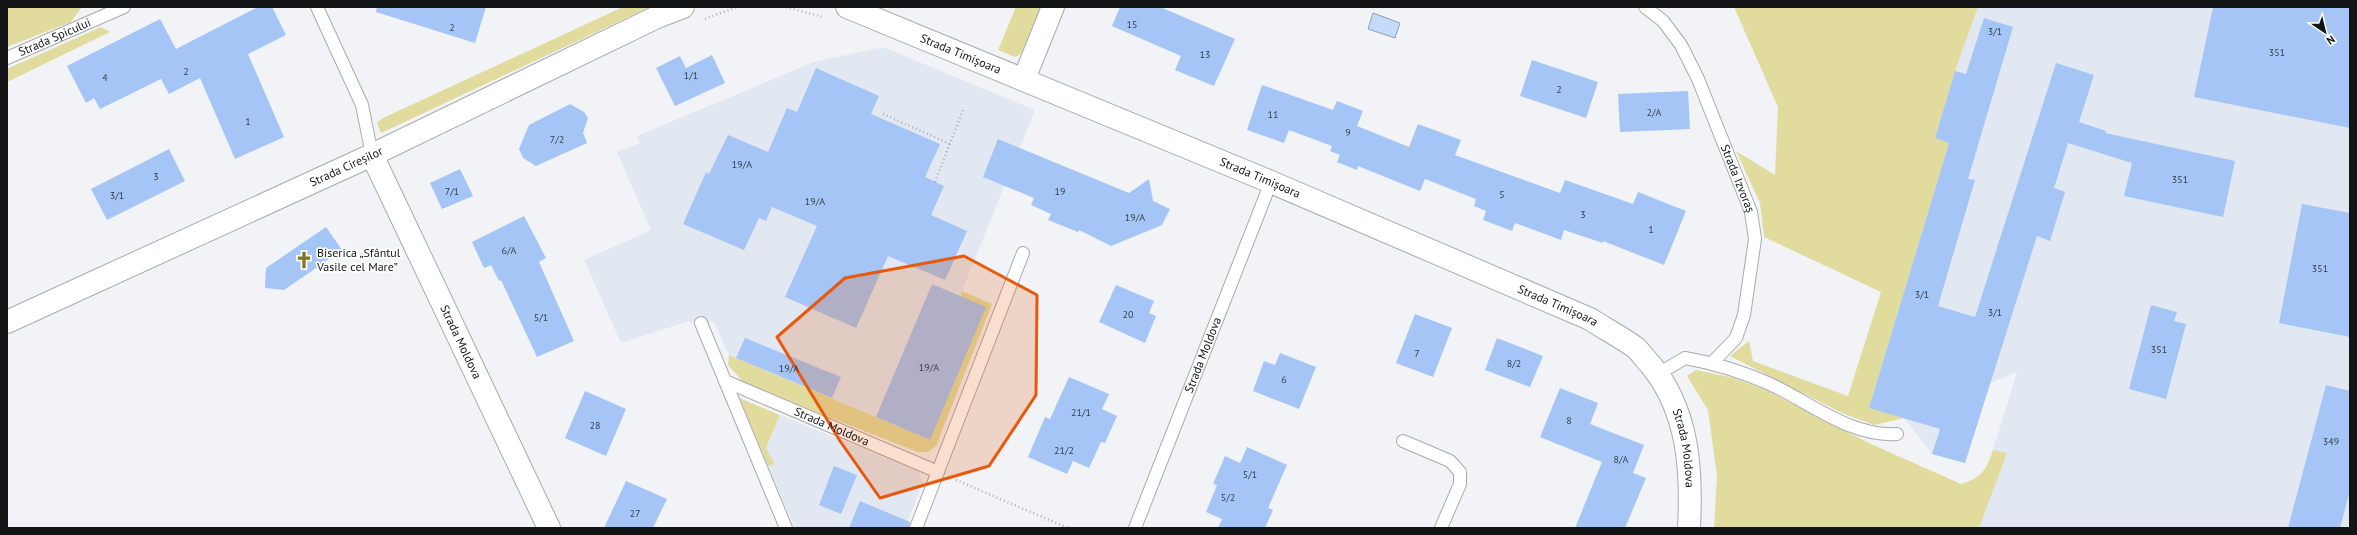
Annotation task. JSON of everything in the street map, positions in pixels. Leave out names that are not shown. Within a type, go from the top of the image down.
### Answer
[{"type":"street","name":"Strada Cireșilor","points":[[7,322],[372,155],[657,17],[683,7]]},
{"type":"street","points":[[1024,79],[1053,7]]},
{"type":"street","name":"Strada Timișoara","points":[[838,13],[1024,79],[1272,182],[1590,319],[1636,349],[1658,374]]},
{"type":"street","name":"Strada Moldova","points":[[372,155],[549,528]]},
{"type":"street","name":"Strada Moldova","points":[[1658,374],[1675,402],[1687,446],[1691,487],[1688,528]]},
{"type":"lane","name":"Strada Spicului","points":[[7,58],[124,7]]},
{"type":"lane","points":[[317,7],[362,105],[372,155]]},
{"type":"lane","name":"Strada Izvoraș","points":[[1645,7],[1663,21],[1681,45],[1698,79],[1751,212],[1755,239],[1744,315],[1736,338],[1712,363]]},
{"type":"lane","name":"Strada Moldova","points":[[1136,528],[1272,182]]},
{"type":"lane","points":[[916,528],[1023,253]]},
{"type":"lane","points":[[701,323],[786,528]]},
{"type":"lane","points":[[1658,374],[1685,358],[1712,363],[1769,384],[1862,432],[1883,435],[1897,434]]},
{"type":"lane","name":"Strada Moldova","points":[[725,381],[938,472]]},
{"type":"lane","points":[[1403,441],[1450,461],[1460,472],[1460,484],[1441,528]]},
{"type":"path","points":[[786,7],[838,13]]},
{"type":"path","points":[[934,182],[963,110]]},
{"type":"path","points":[[883,114],[950,144]]},
{"type":"path","points":[[938,472],[1068,528]]},
{"type":"highlighted area","points":[[964,256],[1037,295],[1036,395],[989,466],[880,498],[840,441],[777,337],[845,278]]},
{"type":"shaded area","points":[[7,7],[82,7],[71,22],[7,47]]},
{"type":"shaded area","points":[[623,7],[650,7],[381,133],[377,123],[383,118]]},
{"type":"shaded area","points":[[1016,7],[1041,7],[1021,54],[1015,57],[998,50]]},
{"type":"shaded area","points":[[1734,7],[1978,7],[1955,71],[1935,138],[1949,143],[1869,408],[1904,418],[1874,425],[1842,413],[1730,356],[1749,341],[1753,361],[1848,396],[1881,292],[1764,237],[1760,203],[1736,151],[1775,175],[1778,107]]},
{"type":"shaded area","points":[[1978,7],[2350,7],[2350,528],[1979,528],[2006,453],[1993,450],[2017,372],[1990,383],[1965,463],[1932,454],[1904,418],[1869,408],[1949,143],[1935,138],[1955,71]]},
{"type":"shaded area","points":[[101,27],[110,32],[7,82],[7,69]]},
{"type":"shaded area","points":[[883,47],[1035,110],[960,296],[930,440],[729,355],[714,322],[690,323],[689,321],[621,343],[584,260],[651,230],[617,152],[640,143],[637,136],[814,62]]},
{"type":"shaded area","points":[[962,291],[992,304],[936,446],[928,452],[918,452],[746,385],[728,365],[729,355],[930,440]]},
{"type":"shaded area","points":[[1696,370],[1734,378],[1768,391],[1871,444],[1961,484],[1979,476],[1988,463],[1993,450],[2007,453],[1979,528],[1714,528],[1717,476],[1708,410],[1687,376]]},
{"type":"shaded area","points":[[739,398],[780,415],[766,448],[775,464],[768,466]]},
{"type":"shaded area","points":[[780,415],[918,471],[923,483],[905,528],[795,528],[768,466],[775,463],[766,448]]},
{"type":"water","points":[[1373,13],[1400,23],[1395,38],[1368,29]]},
{"type":"building","points":[[258,7],[272,7],[286,35],[248,54],[284,137],[235,159],[200,78],[169,94],[161,79],[100,109],[94,98],[86,103],[67,66],[160,19],[176,49]]},
{"type":"building","points":[[377,7],[486,7],[475,43],[376,12]]},
{"type":"building","points":[[1120,7],[1160,7],[1235,39],[1214,86],[1175,70],[1181,56],[1112,26]]},
{"type":"building","points":[[2213,7],[2350,7],[2350,128],[2194,97]]},
{"type":"building","points":[[1984,18],[2013,27],[1968,179],[1975,180],[1938,306],[1975,317],[2056,63],[2094,75],[2079,122],[2106,131],[2105,133],[2235,161],[2223,217],[2124,196],[2132,163],[2068,143],[2054,188],[2065,192],[2050,241],[2037,236],[1965,463],[1932,454],[1940,429],[1869,408],[1949,143],[1935,138],[1955,71],[1966,74]]},
{"type":"building","points":[[712,55],[725,83],[675,106],[656,68],[680,56],[686,68]]},
{"type":"building","points":[[1532,60],[1598,82],[1586,118],[1520,96]]},
{"type":"building","points":[[816,68],[879,96],[871,114],[940,144],[925,177],[944,186],[931,215],[967,231],[945,280],[888,256],[856,328],[785,297],[817,226],[772,207],[766,221],[759,218],[744,250],[683,224],[706,172],[709,174],[728,135],[768,152],[787,108],[797,112]]},
{"type":"building","points":[[1262,85],[1333,110],[1337,101],[1363,111],[1357,126],[1409,147],[1418,124],[1461,140],[1455,155],[1560,193],[1565,180],[1633,204],[1638,192],[1686,211],[1664,265],[1603,241],[1603,243],[1564,230],[1561,240],[1515,223],[1512,231],[1483,220],[1486,211],[1474,206],[1476,199],[1425,179],[1420,191],[1358,166],[1357,170],[1337,162],[1340,155],[1330,151],[1332,146],[1289,130],[1284,143],[1247,130]]},
{"type":"building","points":[[1688,91],[1690,129],[1620,132],[1618,94]]},
{"type":"building","points":[[570,104],[584,112],[588,118],[583,133],[587,143],[536,166],[523,158],[519,149],[529,125]]},
{"type":"building","points":[[998,139],[1129,193],[1149,179],[1153,201],[1170,209],[1162,225],[1111,246],[1079,230],[1078,232],[1048,220],[1051,214],[1031,205],[1034,198],[983,177]]},
{"type":"building","points":[[169,149],[185,181],[107,220],[91,189]]},
{"type":"building","points":[[460,169],[473,196],[442,209],[430,183]]},
{"type":"building","points":[[2302,204],[2350,213],[2350,337],[2279,323]]},
{"type":"building","points":[[524,216],[546,258],[539,262],[574,341],[537,357],[501,280],[499,281],[491,265],[484,268],[472,242]]},
{"type":"building","name":"Biserica „Sfântul Vasile cel Mare”","points":[[326,227],[342,250],[284,290],[265,288],[266,268]]},
{"type":"building","points":[[932,284],[986,307],[930,440],[876,417]]},
{"type":"building","points":[[1116,285],[1154,301],[1149,313],[1156,316],[1145,343],[1099,322]]},
{"type":"building","points":[[2151,305],[2177,312],[2174,321],[2186,324],[2166,399],[2129,389]]},
{"type":"building","points":[[1415,314],[1452,328],[1433,377],[1396,363]]},
{"type":"building","points":[[745,338],[841,377],[832,398],[736,358]]},
{"type":"building","points":[[1497,338],[1543,356],[1530,387],[1485,370]]},
{"type":"building","points":[[1280,353],[1316,367],[1299,409],[1253,391],[1264,361],[1275,365]]},
{"type":"building","points":[[1069,377],[1109,394],[1102,409],[1117,416],[1105,443],[1101,442],[1089,468],[1073,461],[1067,474],[1028,457],[1045,417],[1050,419]]},
{"type":"building","points":[[2326,385],[2350,391],[2350,490],[2340,528],[2288,528]]},
{"type":"building","points":[[1560,388],[1598,403],[1590,424],[1644,445],[1633,473],[1646,478],[1625,528],[1575,528],[1602,462],[1540,437]]},
{"type":"building","points":[[585,391],[626,409],[606,456],[565,438]]},
{"type":"building","points":[[1247,447],[1287,465],[1268,508],[1273,510],[1265,528],[1218,528],[1222,519],[1206,512],[1217,485],[1213,484],[1225,456],[1240,463]]},
{"type":"building","points":[[834,466],[857,475],[841,514],[819,505]]},
{"type":"building","points":[[626,481],[667,499],[653,528],[604,528]]},
{"type":"building","points":[[860,501],[910,522],[909,528],[849,528]]},
{"type":"place","name":"Biserica „Sfântul Vasile cel Mare”","points":[[304,260]]}]
